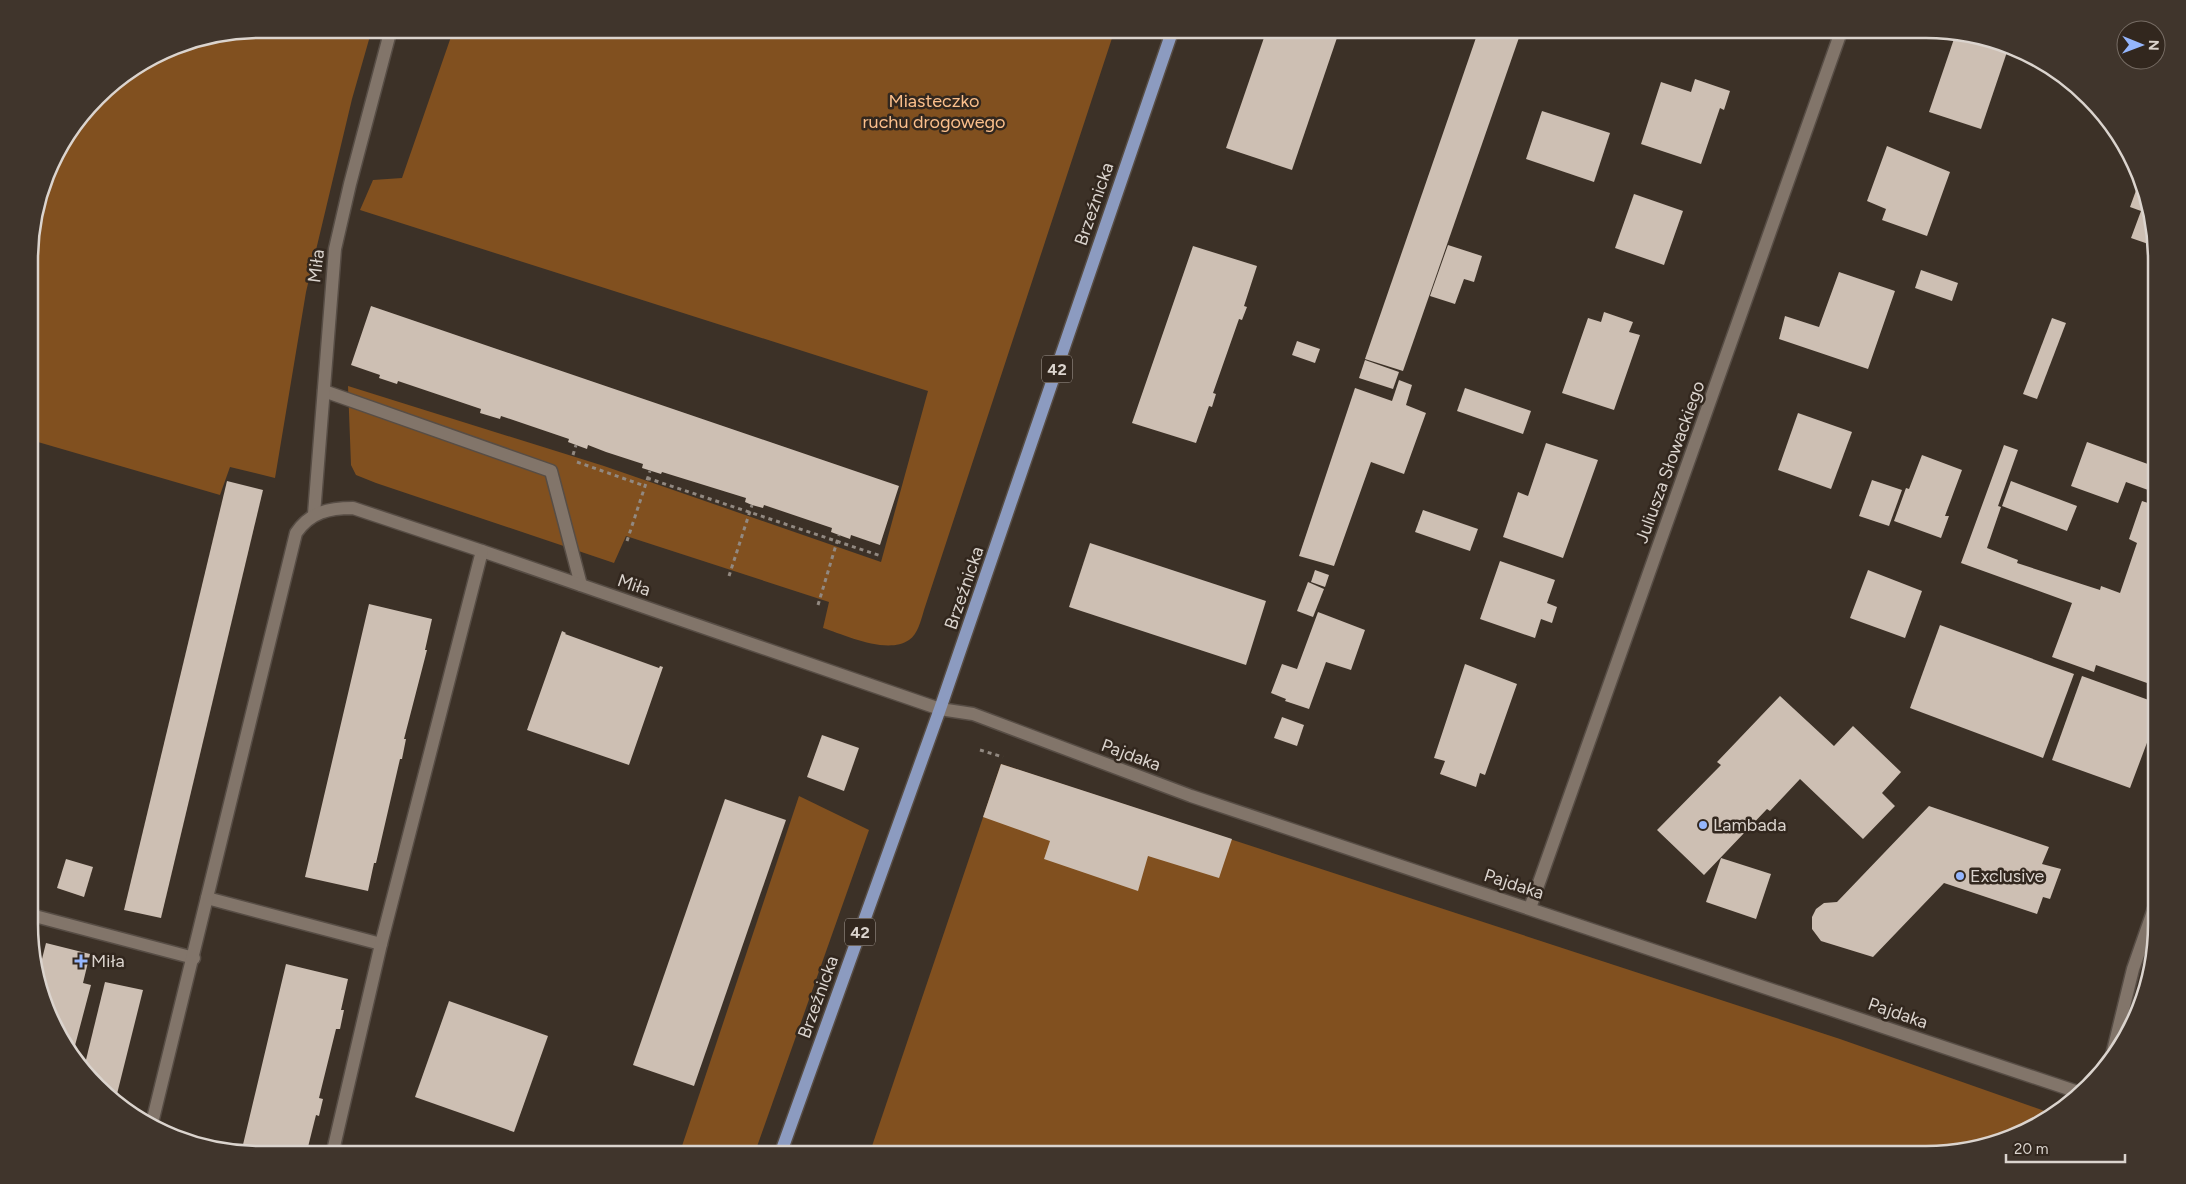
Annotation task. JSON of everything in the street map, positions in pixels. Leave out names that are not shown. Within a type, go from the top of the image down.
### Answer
[{"type":"main road","name":"Brzeźnicka","points":[[783,1146],[940,709],[1170,38]]},
{"type":"street","name":"Miła","points":[[389,38],[335,249],[314,514],[336,508],[353,508],[940,709]]},
{"type":"street","name":"Juliusza Słowackiego","points":[[1530,908],[1839,38]]},
{"type":"street","points":[[324,391],[552,471],[581,585]]},
{"type":"street","points":[[153,1120],[296,533],[303,523],[314,514]]},
{"type":"street","points":[[334,1146],[380,944],[482,551]]},
{"type":"street","name":"Pajdaka","points":[[940,709],[973,714],[1191,796],[2074,1091]]},
{"type":"street","points":[[208,898],[380,944]]},
{"type":"street","points":[[38,917],[194,958]]},
{"type":"street","points":[[2115,1041],[2133,970],[2148,926]]},
{"type":"path","points":[[627,541],[650,470]]},
{"type":"path","points":[[648,478],[881,556]]},
{"type":"path","points":[[729,576],[752,505]]},
{"type":"path","points":[[818,605],[839,535]]},
{"type":"green space","points":[[369,38],[352,99],[306,292],[275,478],[230,467],[220,495],[38,442],[38,245],[39,230],[49,188],[67,148],[83,124],[102,102],[124,83],[161,60],[188,49],[230,39]]},
{"type":"green space","name":"Miasteczko ruchu drogowego","points":[[451,38],[1112,38],[917,631],[909,640],[900,644],[878,645],[823,628],[829,602],[626,536],[614,563],[356,475],[351,465],[348,386],[604,466],[881,562],[928,391],[360,210],[373,180],[402,178]]},
{"type":"green space","points":[[1001,764],[1840,1039],[2046,1112],[2025,1124],[1998,1135],[1956,1145],[1941,1146],[872,1146]]},
{"type":"green space","points":[[799,796],[869,830],[757,1146],[682,1146]]},
{"type":"building","points":[[1264,38],[1337,38],[1292,170],[1226,148]]},
{"type":"building","points":[[1476,38],[1519,38],[1403,371],[1365,359]]},
{"type":"building","points":[[1954,39],[2007,52],[1981,129],[1929,112]]},
{"type":"building","points":[[1695,79],[1730,91],[1724,110],[1720,108],[1701,164],[1641,144],[1661,82],[1691,92]]},
{"type":"building","points":[[1542,111],[1610,133],[1594,182],[1526,159]]},
{"type":"building","points":[[1887,146],[1950,172],[1927,236],[1882,220],[1886,209],[1867,201]]},
{"type":"building","points":[[2137,188],[2147,230],[2148,244],[2131,238],[2141,211],[2130,207]]},
{"type":"building","points":[[1634,194],[1683,211],[1664,265],[1615,248]]},
{"type":"building","points":[[1448,245],[1482,256],[1474,282],[1464,279],[1455,304],[1430,296]]},
{"type":"building","points":[[1193,246],[1257,266],[1244,306],[1247,307],[1242,320],[1239,319],[1213,393],[1216,394],[1212,407],[1209,406],[1196,443],[1132,423]]},
{"type":"building","points":[[1921,270],[1958,283],[1952,301],[1915,288]]},
{"type":"building","points":[[1839,272],[1895,291],[1868,369],[1779,339],[1785,316],[1819,327]]},
{"type":"building","points":[[371,306],[899,486],[880,545],[851,535],[850,539],[831,532],[832,528],[764,505],[763,508],[752,505],[745,502],[746,498],[662,472],[661,474],[642,468],[643,464],[588,445],[587,449],[568,442],[569,439],[501,416],[500,419],[480,413],[481,409],[398,381],[397,384],[379,378],[380,375],[351,365]]},
{"type":"building","points":[[1604,312],[1633,322],[1629,332],[1640,335],[1614,410],[1562,393],[1588,318],[1601,322]]},
{"type":"building","points":[[2052,318],[2066,323],[2037,399],[2023,394]]},
{"type":"building","points":[[1297,341],[1320,349],[1315,363],[1292,355]]},
{"type":"building","points":[[1365,360],[1399,372],[1393,389],[1359,378]]},
{"type":"building","points":[[1399,380],[1412,385],[1406,405],[1426,413],[1404,474],[1371,462],[1334,566],[1299,556],[1355,388],[1392,401]]},
{"type":"building","points":[[1465,388],[1531,411],[1523,434],[1457,411]]},
{"type":"building","points":[[1798,413],[1852,432],[1831,489],[1778,470]]},
{"type":"building","points":[[2087,442],[2148,464],[2148,490],[2126,482],[2118,503],[2071,486]]},
{"type":"building","points":[[1546,443],[1598,460],[1563,558],[1503,537],[1518,492],[1528,496]]},
{"type":"building","points":[[2004,445],[2018,450],[1998,506],[2001,507],[1987,548],[2018,560],[2017,563],[2100,590],[2101,586],[2120,593],[2137,543],[2129,539],[2142,501],[2148,503],[2147,683],[2096,665],[2094,672],[2052,657],[2072,603],[1961,563]]},
{"type":"building","points":[[1922,455],[1962,470],[1945,516],[1949,516],[1941,538],[1894,521],[1906,488],[1909,489]]},
{"type":"building","points":[[1872,480],[1902,490],[1889,526],[1859,516]]},
{"type":"building","points":[[227,481],[263,490],[161,918],[124,910]]},
{"type":"building","points":[[2011,481],[2077,506],[2067,531],[2002,506]]},
{"type":"building","points":[[1423,510],[1478,529],[1470,551],[1415,532]]},
{"type":"building","points":[[1090,543],[1266,601],[1246,665],[1069,607]]},
{"type":"building","points":[[1500,561],[1555,580],[1547,603],[1557,607],[1552,623],[1541,619],[1535,638],[1480,619]]},
{"type":"building","points":[[1315,570],[1329,575],[1325,587],[1311,582]]},
{"type":"building","points":[[1868,570],[1922,591],[1905,638],[1850,618]]},
{"type":"building","points":[[1308,582],[1324,589],[1313,617],[1297,611]]},
{"type":"building","points":[[369,604],[432,619],[425,650],[427,650],[404,739],[406,739],[402,759],[400,759],[368,891],[305,877]]},
{"type":"building","points":[[1318,612],[1365,630],[1351,670],[1326,662],[1309,709],[1285,701],[1286,699],[1271,693],[1282,664],[1297,669]]},
{"type":"building","points":[[1940,625],[2074,674],[2043,758],[1910,708]]},
{"type":"building","points":[[562,631],[565,634],[659,668],[660,666],[663,667],[629,765],[527,730]]},
{"type":"building","points":[[1465,664],[1517,684],[1485,775],[1480,773],[1476,787],[1440,774],[1445,761],[1434,758]]},
{"type":"building","points":[[2082,676],[2148,700],[2148,740],[2130,788],[2052,760]]},
{"type":"building","points":[[1780,696],[1834,746],[1853,726],[1901,772],[1882,793],[1895,806],[1863,839],[1800,779],[1770,811],[1767,809],[1704,875],[1657,830],[1721,765],[1717,762]]},
{"type":"building","points":[[1282,717],[1304,725],[1297,746],[1274,738]]},
{"type":"building","points":[[822,735],[859,748],[844,791],[807,777]]},
{"type":"building","points":[[1001,764],[1232,839],[1219,878],[1148,856],[1138,891],[1044,859],[1050,841],[983,817]]},
{"type":"building","points":[[725,799],[786,820],[694,1086],[633,1065]]},
{"type":"building","name":"Exclusive","points":[[1929,806],[2049,847],[2042,864],[2061,869],[2050,899],[2043,897],[2037,914],[1944,883],[1873,957],[1821,941],[1812,929],[1812,917],[1816,909],[1824,903],[1837,902]]},
{"type":"building","points":[[1721,858],[1771,874],[1756,919],[1706,902]]},
{"type":"building","points":[[66,859],[93,867],[84,897],[57,888]]},
{"type":"building","points":[[46,943],[90,954],[83,983],[91,985],[75,1047],[54,1010],[41,963]]},
{"type":"building","points":[[286,964],[348,979],[341,1010],[344,1010],[340,1029],[336,1029],[319,1098],[323,1099],[319,1116],[316,1115],[308,1146],[243,1146]]},
{"type":"building","points":[[105,982],[143,990],[117,1095],[102,1082],[85,1063]]},
{"type":"building","points":[[449,1001],[548,1036],[514,1132],[415,1097]]},
{"type":"place","name":"Lambada","points":[[1703,825]]},
{"type":"place","name":"Exclusive","points":[[1960,876]]},
{"type":"place","name":"Miła","points":[[81,961]]}]
